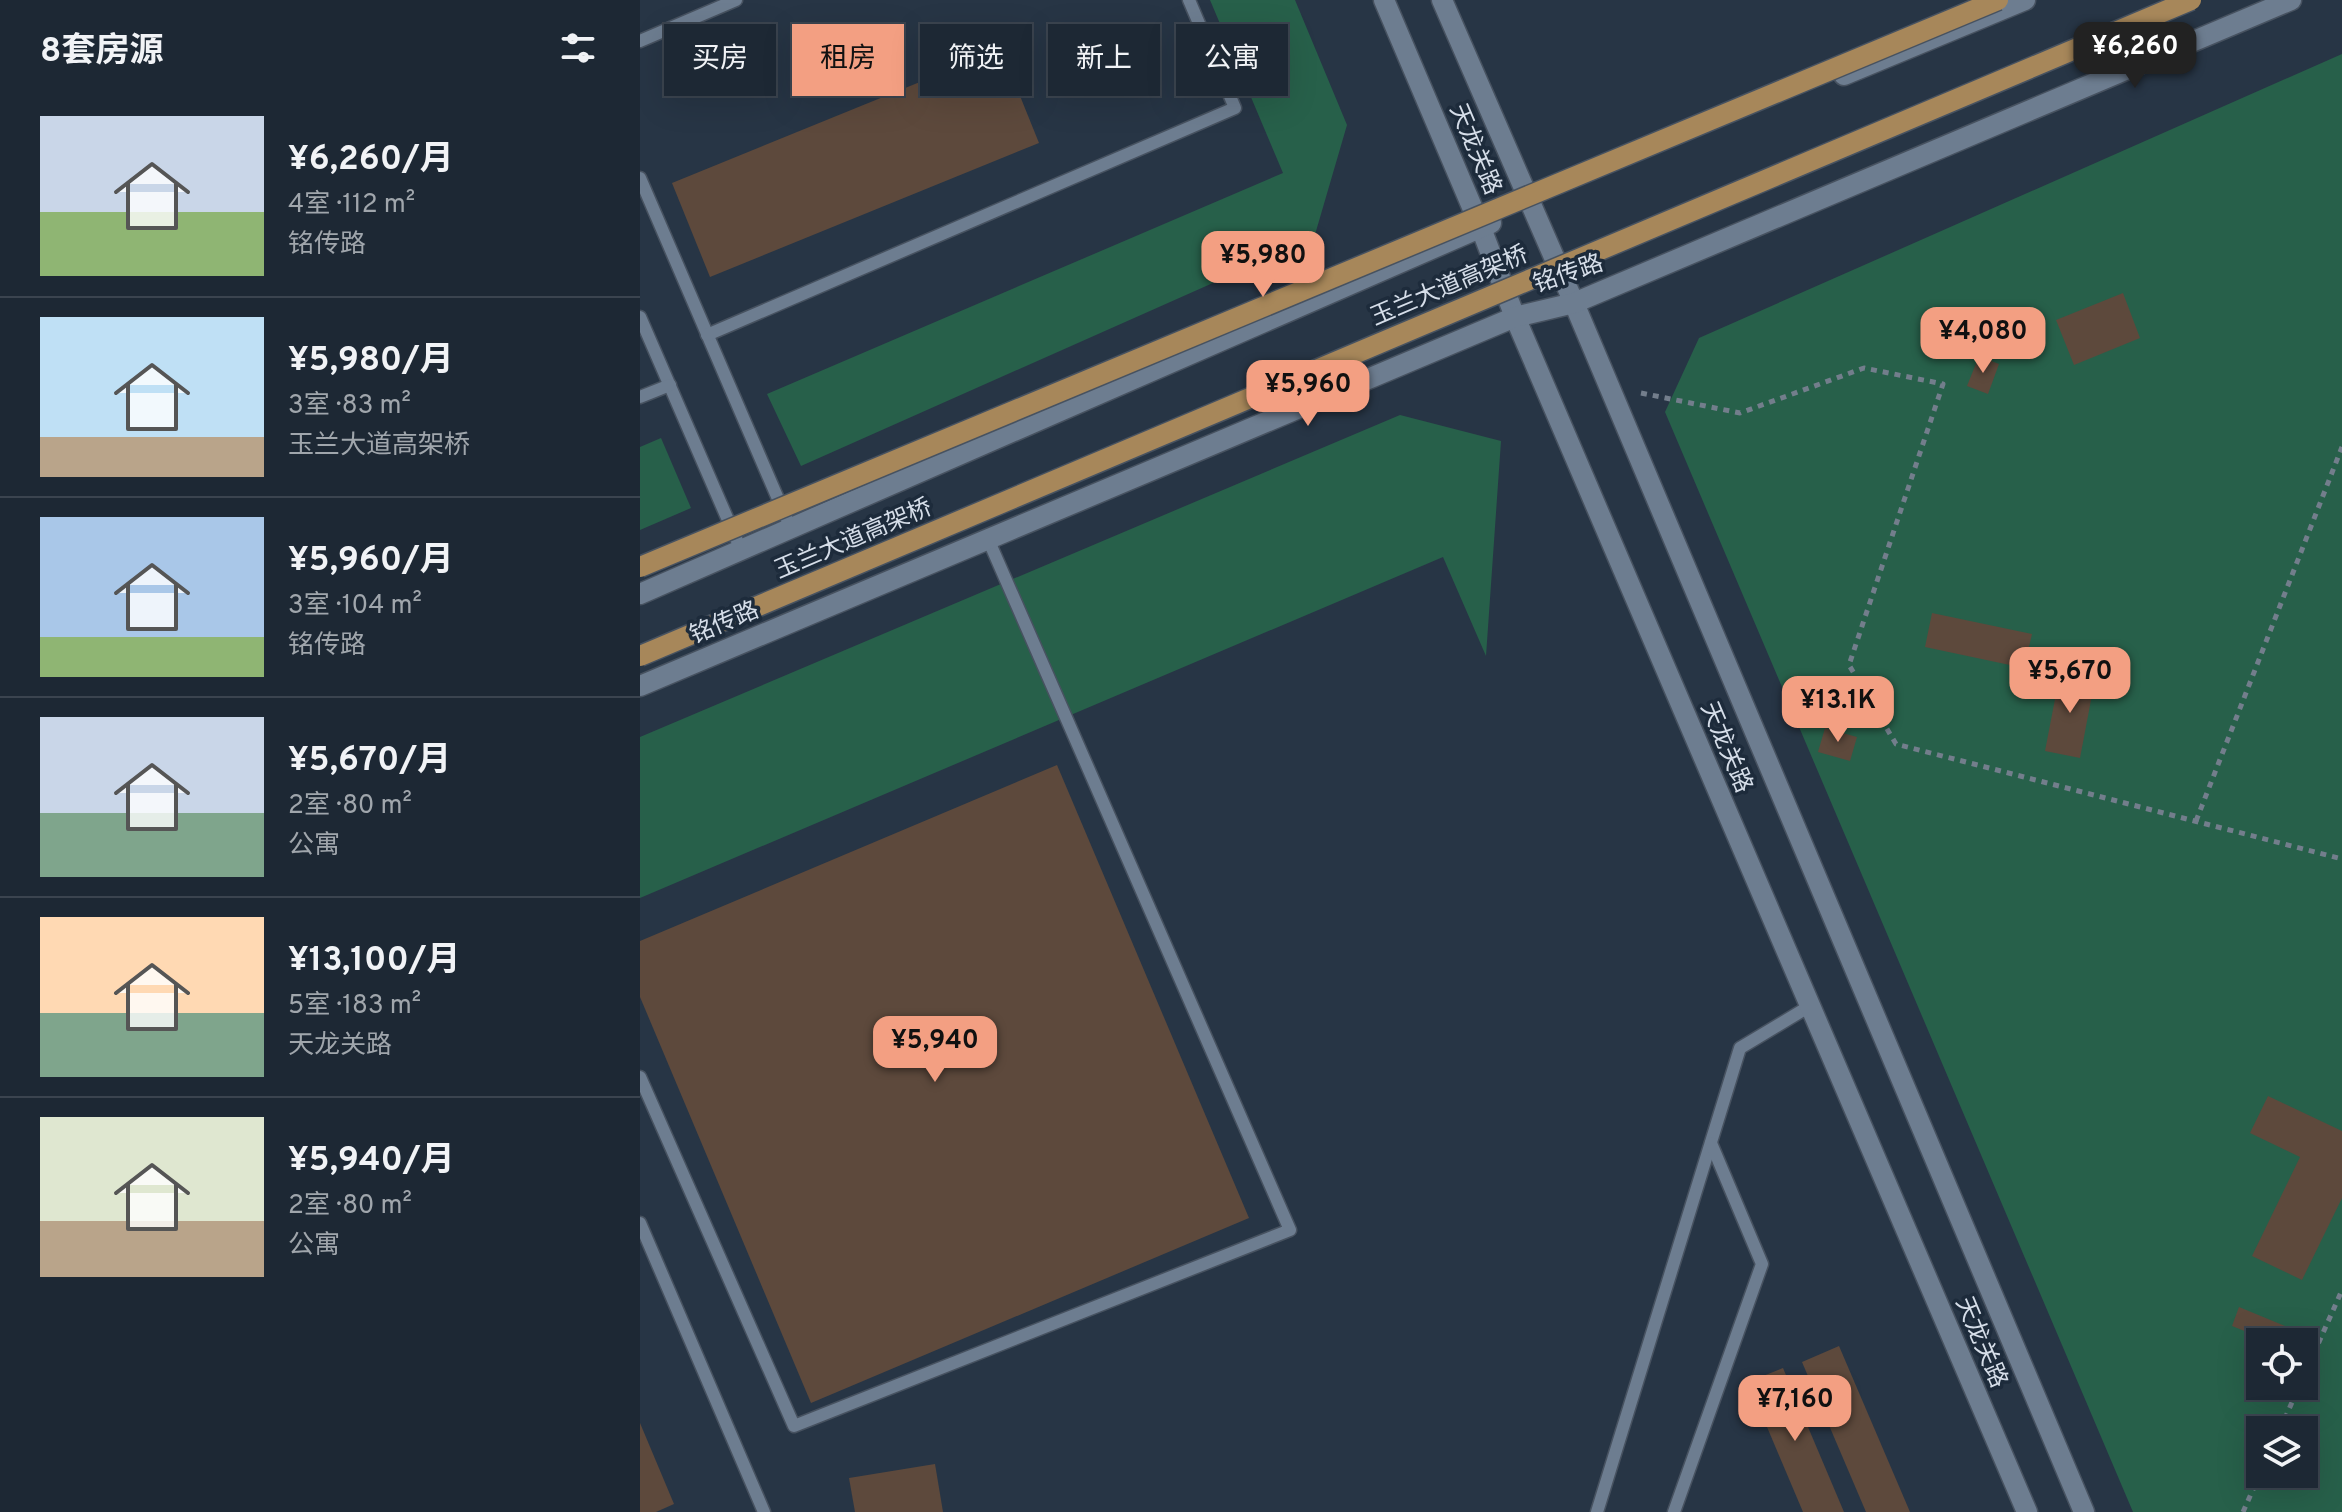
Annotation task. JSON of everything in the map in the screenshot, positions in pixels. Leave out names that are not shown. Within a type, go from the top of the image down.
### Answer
[{"type":"main road","name":"天龙关路","points":[[1384,0],[1481,228],[1515,317],[2027,1512]]},
{"type":"main road","name":"天龙关路","points":[[1442,0],[1574,303],[2084,1512]]},
{"type":"main road","points":[[640,567],[1998,0]]},
{"type":"main road","points":[[640,594],[1481,228],[1528,201],[2025,0]]},
{"type":"main road","name":"玉兰大道高架桥","points":[[640,656],[2191,0]]},
{"type":"main road","name":"铭传路","points":[[640,686],[1515,317],[1574,303],[2291,0]]},
{"type":"lane","points":[[640,41],[736,0]]},
{"type":"lane","points":[[707,335],[1235,108],[1189,0]]},
{"type":"lane","points":[[640,178],[791,529]]},
{"type":"lane","points":[[640,317],[741,550]]},
{"type":"lane","points":[[640,397],[670,385]]},
{"type":"lane","points":[[640,1077],[794,1426],[1290,1230],[988,539]]},
{"type":"lane","points":[[1597,1512],[1740,1048],[1810,1006]]},
{"type":"lane","points":[[1674,1512],[1762,1264],[1711,1143]]},
{"type":"lane","points":[[640,1223],[764,1512]]},
{"type":"path","points":[[1608,386],[1740,413],[1864,368],[1943,384],[1849,665],[1896,744],[2342,859]]},
{"type":"path","points":[[2196,821],[2342,447]]},
{"type":"path","points":[[2318,1344],[2342,1290]]},
{"type":"path","points":[[2243,1512],[2254,1488]]},
{"type":"green space","points":[[1210,0],[1295,0],[1347,125],[1314,238],[801,466],[767,394],[1283,173],[1251,96],[1288,96],[1288,24],[1220,24]]},
{"type":"green space","points":[[2342,54],[2342,1512],[2133,1512],[1665,412],[1699,338]]},
{"type":"green space","points":[[1400,415],[1501,441],[1486,656],[1443,557],[640,898],[640,737]]},
{"type":"green space","points":[[661,438],[691,508],[640,530],[640,447]]},
{"type":"building","points":[[920,82],[920,96],[1020,96],[1039,143],[710,277],[672,183],[886,96],[904,96],[904,89]]},
{"type":"building","points":[[2123,293],[2140,338],[2074,365],[2056,320]]},
{"type":"building","points":[[1979,356],[1999,364],[1988,394],[1967,386]]},
{"type":"building","points":[[1932,613],[2032,634],[2024,668],[1925,647]]},
{"type":"building","points":[[2060,673],[2095,679],[2080,758],[2045,751]]},
{"type":"building","points":[[1825,728],[1857,737],[1850,761],[1818,752]]},
{"type":"building","points":[[1057,765],[1249,1218],[811,1403],[640,997],[640,941]]},
{"type":"building","points":[[2268,1096],[2342,1131],[2342,1198],[2302,1280],[2252,1256],[2300,1157],[2250,1133]]},
{"type":"building","points":[[2239,1307],[2290,1328],[2246,1328],[2246,1332],[2232,1326]]},
{"type":"building","points":[[1839,1346],[1910,1512],[1866,1512],[1802,1362]]},
{"type":"building","points":[[1783,1368],[1844,1512],[1803,1512],[1748,1382]]},
{"type":"building","points":[[640,1423],[674,1504],[656,1512],[640,1512]]},
{"type":"building","points":[[935,1464],[943,1512],[855,1512],[849,1478]]}]
